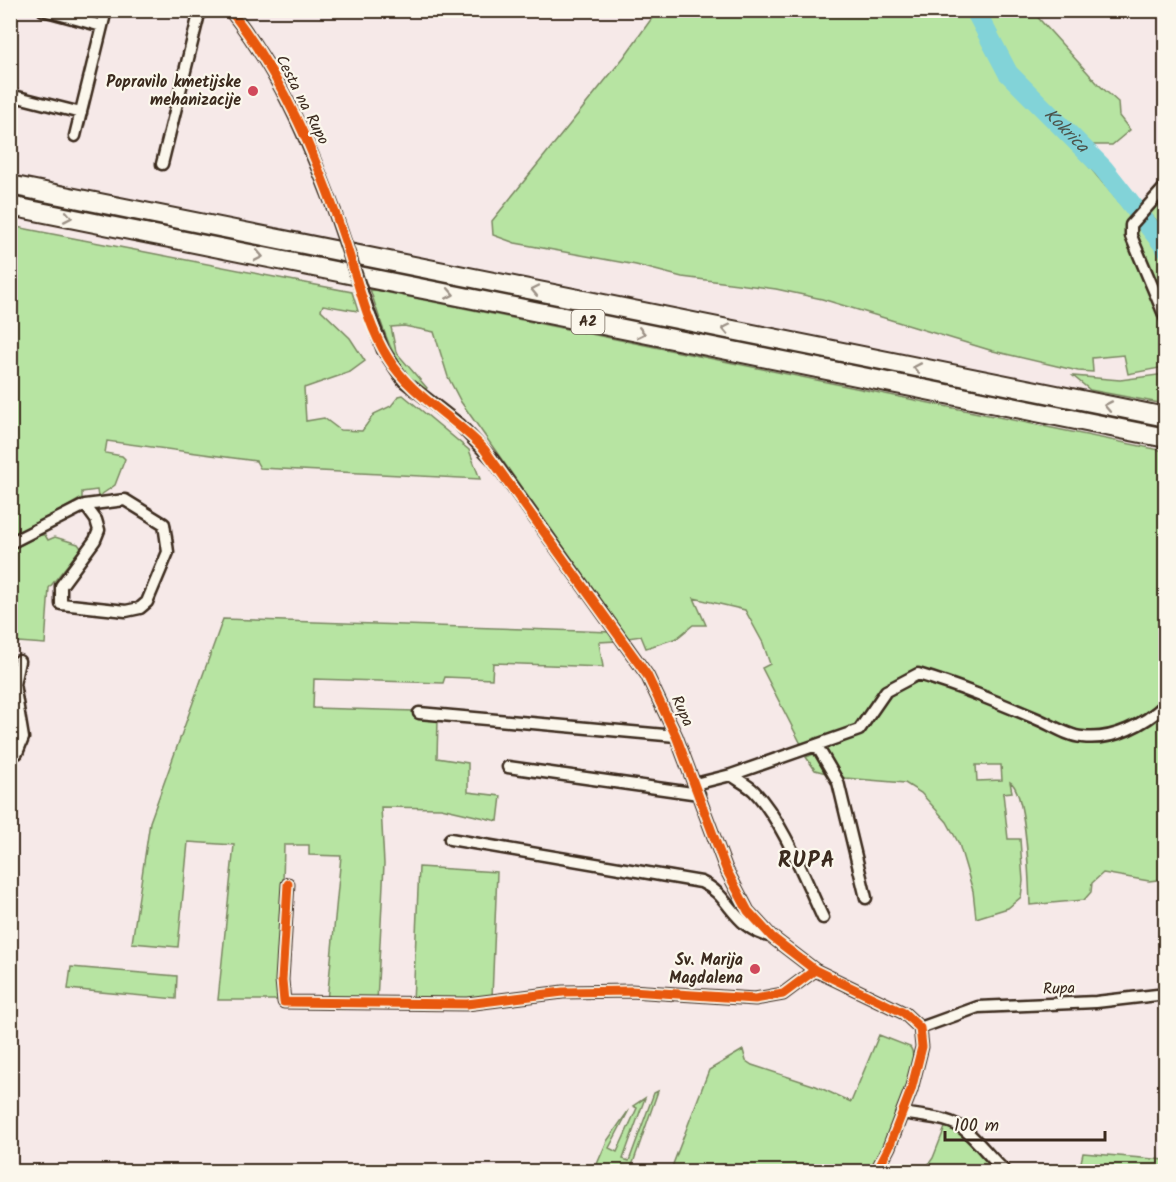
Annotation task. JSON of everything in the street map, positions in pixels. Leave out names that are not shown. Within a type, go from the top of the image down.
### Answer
[{"type":"highway","name":"A2","points":[[10,185],[1166,417]]},
{"type":"highway","name":"A2","points":[[10,206],[1166,438]]},
{"type":"street","points":[[44,10],[102,26]]},
{"type":"street","points":[[75,136],[106,10]]},
{"type":"street","points":[[162,164],[200,10]]},
{"type":"street","name":"Cesta na Rupo","points":[[230,10],[265,58],[291,103],[334,210],[369,313]]},
{"type":"street","points":[[10,95],[81,113]]},
{"type":"street","points":[[1166,186],[1131,225],[1131,236],[1166,320]]},
{"type":"street","name":"Rupa","points":[[369,313],[383,350],[404,381],[473,437],[508,480],[636,658],[660,698],[735,888],[748,911],[772,937],[815,970],[904,1013],[920,1028],[978,1007],[1096,1002],[1166,994]]},
{"type":"street","points":[[10,543],[85,506],[125,500],[164,524],[168,552],[147,602],[140,608],[126,611],[61,604],[61,586],[95,540],[99,530],[96,520],[85,506]]},
{"type":"street","points":[[10,754],[16,753],[23,738],[14,684],[19,661]]},
{"type":"street","points":[[508,767],[697,789],[859,730],[886,691],[918,674],[957,685],[1081,737],[1106,736],[1132,727],[1150,719],[1166,704]]},
{"type":"street","name":"Rupa","points":[[419,713],[676,736]]},
{"type":"street","points":[[817,746],[837,782],[866,898]]},
{"type":"street","points":[[731,775],[754,790],[768,810],[789,845],[823,918]]},
{"type":"street","name":"Rupa","points":[[450,839],[701,882],[713,887],[737,918],[757,934],[772,937]]},
{"type":"street","points":[[288,884],[282,980],[284,1002],[467,1004],[563,992],[631,991],[755,999],[783,994],[815,970]]},
{"type":"street","points":[[876,1172],[903,1113],[920,1058],[920,1028]]},
{"type":"street","points":[[903,1113],[947,1121],[965,1130],[985,1154],[1006,1172]]},
{"type":"green space","points":[[657,11],[969,11],[1006,81],[1077,152],[1165,258],[1165,367],[1128,374],[1124,355],[1092,358],[1093,372],[1078,371],[993,351],[822,299],[776,289],[682,277],[636,265],[515,243],[493,235],[492,221],[624,57]]},
{"type":"green space","points":[[983,11],[1032,11],[1098,84],[1118,102],[1119,116],[1130,130],[1112,145],[1088,145],[1012,68]]},
{"type":"green space","points":[[1160,199],[1165,206],[1165,230],[1148,211]]},
{"type":"green space","points":[[11,226],[352,292],[358,311],[323,305],[321,310],[350,338],[365,361],[350,372],[304,388],[306,421],[324,418],[340,430],[362,431],[374,414],[391,406],[399,396],[403,395],[469,450],[480,479],[260,468],[256,461],[107,441],[105,453],[122,456],[125,459],[115,485],[98,497],[97,490],[82,492],[82,498],[11,539]]},
{"type":"green space","points":[[370,289],[1165,451],[1165,698],[1147,714],[1123,727],[1097,733],[1074,729],[1073,737],[1094,742],[1108,740],[1135,731],[1165,710],[1165,879],[1149,881],[1103,873],[1092,883],[1091,892],[1084,900],[1030,905],[1024,819],[1016,789],[1010,782],[1012,792],[1003,793],[1008,839],[1020,839],[1023,881],[1021,897],[1008,908],[976,918],[973,891],[959,844],[947,822],[921,793],[905,783],[845,778],[815,770],[806,757],[829,748],[834,743],[833,737],[801,744],[762,668],[770,664],[763,643],[745,610],[694,598],[706,625],[693,625],[677,638],[646,648],[641,636],[628,638],[461,402],[448,377],[434,332],[404,326],[391,327],[396,352],[427,388],[423,392],[403,370],[389,345]],"holes":[[[976,765],[1001,765],[1002,780],[977,781]]]},
{"type":"green space","points":[[1165,374],[1165,404],[1090,390],[1073,376],[1120,380]]},
{"type":"green space","points":[[40,535],[45,535],[48,540],[55,537],[78,544],[81,548],[49,588],[45,644],[18,642],[11,652],[11,550]]},
{"type":"green space","points":[[223,619],[611,632],[616,641],[599,642],[603,667],[493,663],[492,679],[445,677],[443,683],[314,679],[313,708],[415,711],[415,718],[438,720],[437,758],[468,763],[468,792],[501,796],[498,821],[441,808],[381,807],[384,864],[377,1002],[327,1001],[341,856],[309,855],[309,845],[284,845],[280,993],[277,1000],[218,1000],[234,845],[188,842],[178,947],[132,943],[150,822]]},
{"type":"green space","points":[[419,867],[497,872],[492,998],[413,1003]]},
{"type":"green space","points":[[71,967],[177,976],[176,999],[68,989]]},
{"type":"green space","points":[[879,1035],[910,1047],[913,1057],[899,1108],[870,1171],[670,1172],[709,1070],[743,1050],[746,1061],[752,1065],[816,1086],[851,1102]]},
{"type":"green space","points":[[658,1091],[632,1166],[639,1168],[638,1171],[594,1171],[607,1141],[629,1110],[609,1148],[617,1152],[637,1108],[633,1106],[645,1098],[623,1159],[629,1161],[654,1093]]},
{"type":"green space","points":[[946,1125],[962,1132],[1001,1172],[923,1172],[933,1158]]},
{"type":"green space","points":[[1083,1153],[1165,1160],[1165,1171],[1117,1171],[1087,1166],[1086,1171],[1079,1171]]},
{"type":"waterway","name":"Kokrica","points":[[975,10],[1008,73],[1103,168],[1166,248]]},
{"type":"cycle path","points":[[230,10],[267,63],[297,119],[333,207],[368,315],[388,358],[409,384],[484,449],[647,675],[676,736],[726,869],[748,911],[772,937],[815,970],[904,1013],[920,1028],[922,1047],[911,1090],[889,1147],[876,1172]]},
{"type":"cycle path","points":[[288,884],[282,980],[284,1002],[467,1004],[563,992],[631,991],[755,999],[783,994],[815,970]]},
{"type":"place","name":"Popravilo kmetijske mehanizacije","points":[[253,91]]},
{"type":"place","name":"Sv. Marija Magdalena","points":[[755,969]]},
{"type":"district","name":"RUPA","points":[[807,861]]}]
